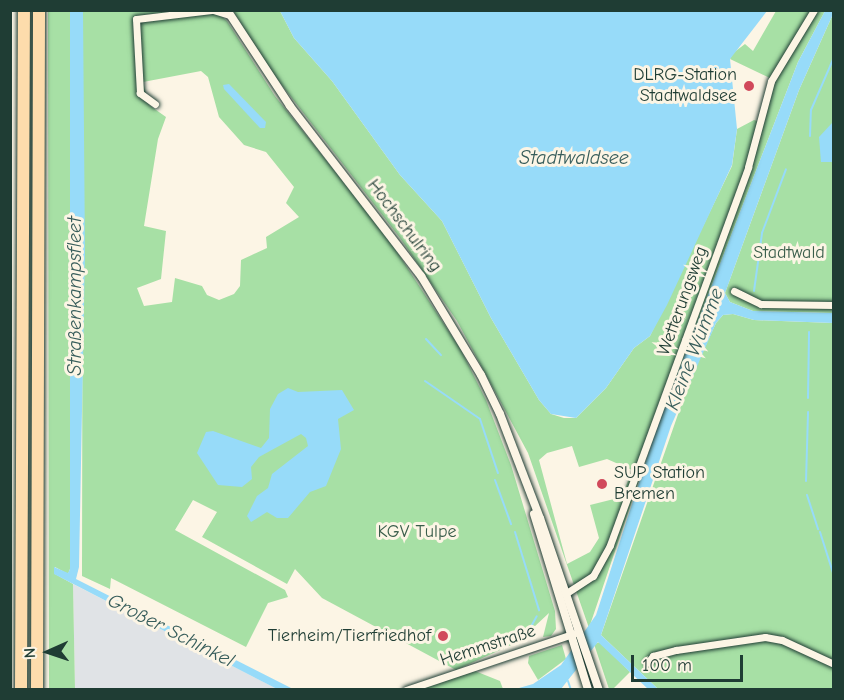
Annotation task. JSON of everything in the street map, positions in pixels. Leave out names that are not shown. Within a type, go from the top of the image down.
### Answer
[{"type":"highway","points":[[21,690],[24,10]]},
{"type":"highway","points":[[37,690],[39,10]]},
{"type":"street","points":[[155,104],[140,93],[136,19],[212,10],[228,13]]},
{"type":"street","name":"Wetterungsweg","points":[[568,592],[593,576],[610,544],[748,167],[771,81],[814,10]]},
{"type":"street","name":"Hochschulring","points":[[228,13],[290,106],[399,245],[451,322],[500,414],[568,592],[599,690]]},
{"type":"street","points":[[734,291],[761,304],[834,305]]},
{"type":"street","name":"Hochschulring","points":[[525,479],[588,690]]},
{"type":"street","name":"Hemmstraße","points":[[406,690],[570,635],[581,634]]},
{"type":"street","points":[[648,662],[653,656],[676,650],[765,637],[782,640],[834,664]]},
{"type":"shaded area","points":[[73,584],[221,660],[277,689],[75,689]]},
{"type":"green space","points":[[48,11],[70,11],[70,569],[68,574],[55,567],[55,574],[73,584],[75,689],[49,689]]},
{"type":"green space","name":"KGV Tulpe","points":[[83,11],[215,11],[227,21],[275,96],[388,238],[461,350],[486,400],[511,465],[555,611],[556,629],[551,636],[543,637],[549,613],[518,642],[456,670],[322,598],[295,569],[287,584],[202,537],[217,512],[193,500],[175,530],[285,590],[288,597],[268,603],[246,647],[111,578],[110,589],[82,576]],"holes":[[[201,71],[208,77],[219,117],[244,145],[266,152],[294,187],[286,203],[299,217],[266,237],[267,248],[241,260],[240,286],[234,294],[219,300],[207,295],[202,286],[175,278],[172,302],[144,306],[137,288],[161,279],[166,231],[144,226],[158,139],[166,117],[149,105],[143,82]]]},
{"type":"green space","points":[[233,11],[280,11],[294,38],[332,81],[400,175],[442,221],[491,318],[539,400],[551,414],[564,418],[576,418],[606,388],[634,348],[650,336],[732,166],[737,129],[754,120],[764,123],[774,80],[730,59],[733,53],[745,44],[753,51],[776,11],[825,11],[798,62],[657,427],[589,628],[528,453],[457,321],[400,238],[274,75]],"holes":[[[572,446],[579,467],[607,459],[632,470],[622,497],[590,505],[599,538],[590,552],[567,564],[539,460],[547,453]]]},
{"type":"green space","name":"Stadtwald","points":[[833,14],[833,313],[753,311],[730,302],[725,293],[799,90]]},
{"type":"green space","points":[[733,314],[754,320],[833,323],[833,689],[658,689],[601,635],[690,380],[716,323],[723,315]]},
{"type":"green space","points":[[600,642],[630,672],[613,689],[609,689],[594,644]]},
{"type":"green space","points":[[562,645],[566,659],[538,680],[528,663],[529,656]]},
{"type":"green space","points":[[475,671],[500,681],[503,689],[421,689]]},
{"type":"water","points":[[70,11],[83,11],[85,255],[79,567],[76,579],[293,689],[277,689],[54,574],[54,567],[68,573],[70,569]]},
{"type":"water","name":"Stadtwaldsee","points":[[280,11],[767,11],[730,59],[737,129],[732,165],[667,305],[650,336],[634,348],[606,388],[576,418],[551,414],[539,400],[491,318],[442,221],[400,175],[332,81],[294,38]]},
{"type":"water","name":"Kleine Wümme","points":[[825,11],[833,11],[833,14],[799,90],[725,293],[730,302],[753,311],[833,313],[833,323],[754,320],[733,314],[723,315],[716,323],[671,426],[601,635],[658,689],[648,689],[598,642],[561,689],[512,690],[533,684],[561,665],[596,615],[657,427],[798,62]]},
{"type":"water","points":[[229,84],[266,122],[265,128],[260,128],[224,89],[223,85]]},
{"type":"water","points":[[833,122],[833,162],[821,162],[819,137]]},
{"type":"water","points":[[288,388],[298,392],[342,390],[354,410],[338,419],[341,449],[326,486],[310,492],[288,518],[277,518],[267,512],[251,522],[247,516],[257,496],[268,488],[272,474],[308,446],[306,438],[301,434],[259,457],[251,467],[252,479],[242,487],[218,485],[197,453],[206,432],[213,431],[261,448],[269,438],[270,409],[278,394]]},
{"type":"waterway","points":[[810,136],[811,110],[834,57]]},
{"type":"waterway","points":[[754,291],[762,233],[786,169]]},
{"type":"waterway","points":[[808,398],[809,332]]},
{"type":"waterway","points":[[426,339],[441,355]]},
{"type":"waterway","points":[[425,381],[480,419],[498,473]]},
{"type":"waterway","points":[[806,481],[808,412]]},
{"type":"waterway","points":[[495,480],[511,524]]},
{"type":"waterway","points":[[807,495],[818,529]]},
{"type":"waterway","points":[[515,532],[539,610]]},
{"type":"waterway","points":[[820,532],[834,576]]},
{"type":"waterway","points":[[489,648],[520,632],[528,632],[537,616]]},
{"type":"waterway","points":[[568,681],[571,690]]},
{"type":"place","name":"DLRG-Station Stadtwaldsee","points":[[749,86]]},
{"type":"place","name":"SUP Station Bremen","points":[[602,484]]},
{"type":"place","name":"Tierheim/Tierfriedhof","points":[[443,636]]},
{"type":"water label","name":"Straßenkampsfleet","points":[[74,296]]},
{"type":"water label","name":"Großer Schinkel","points":[[171,630]]}]
